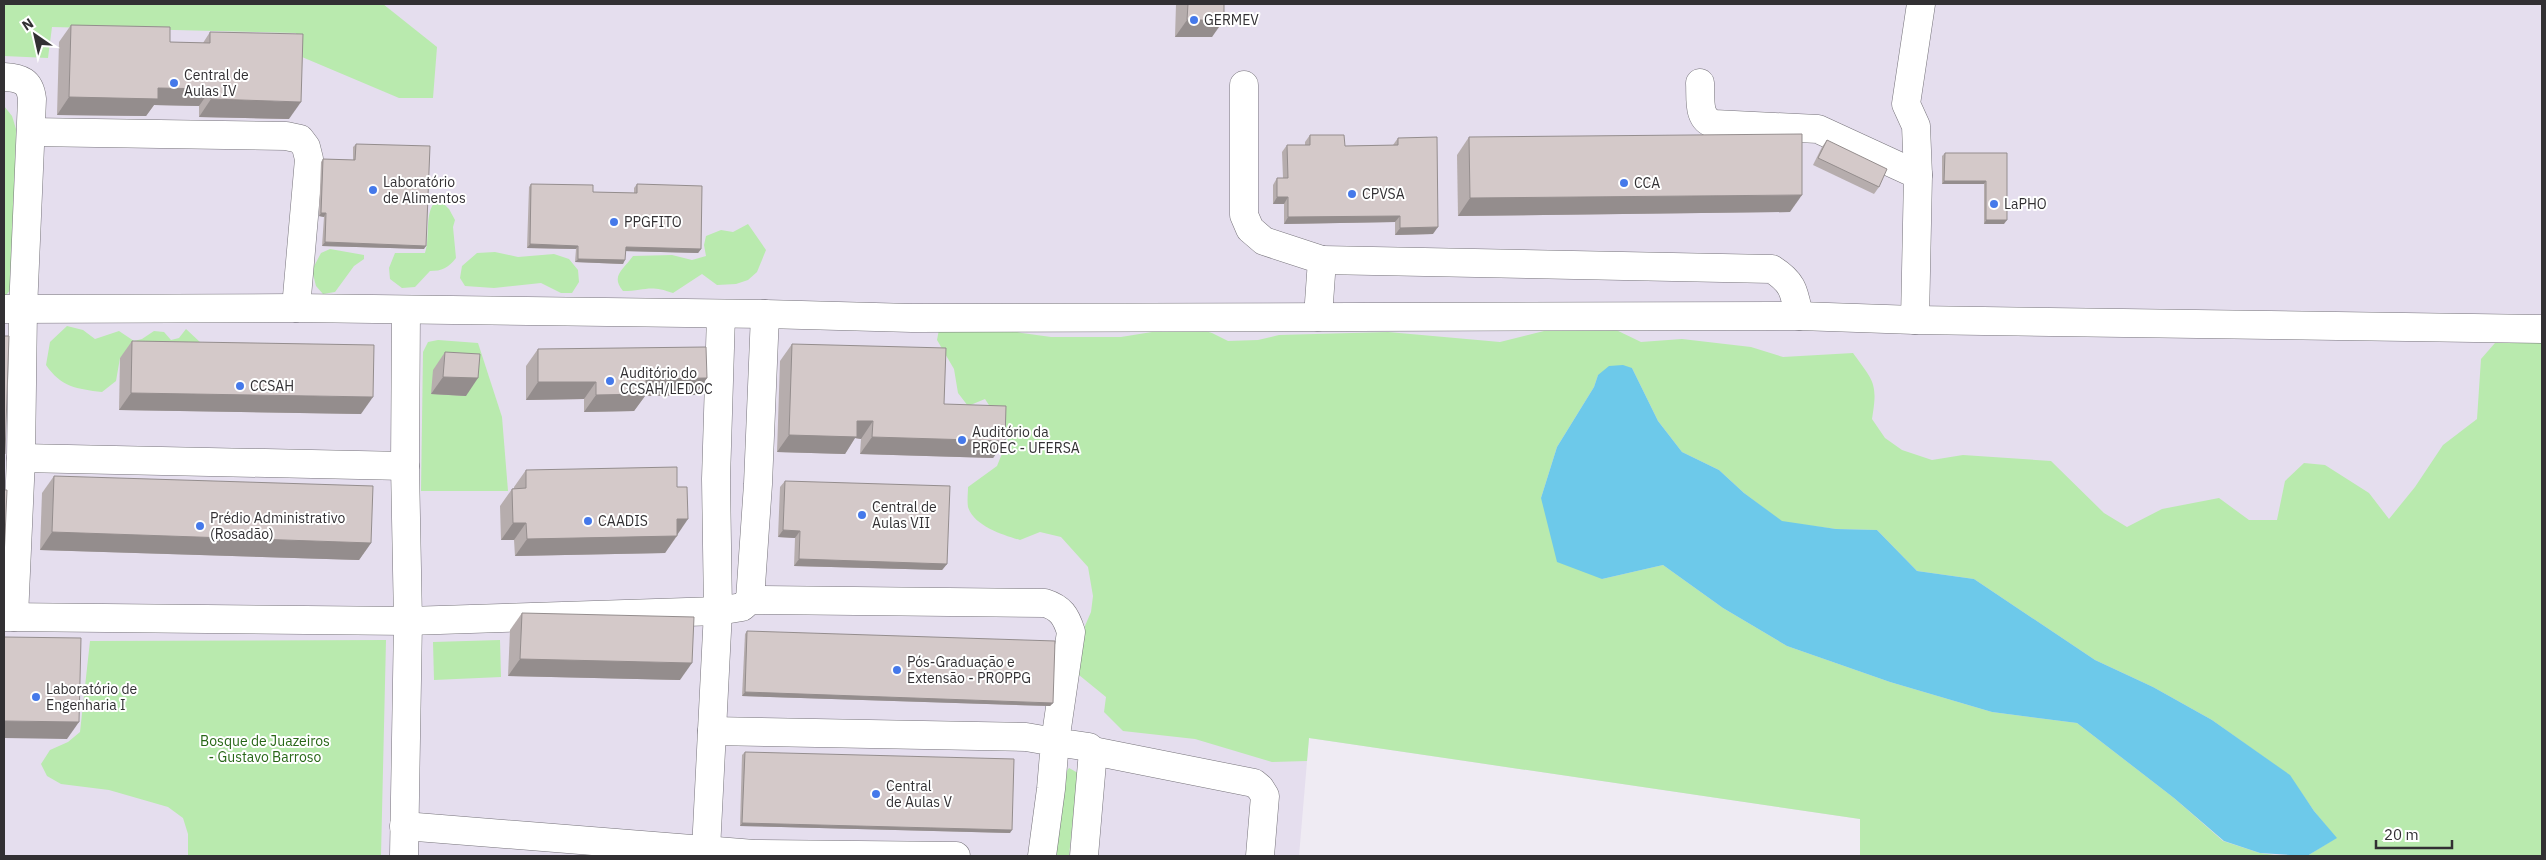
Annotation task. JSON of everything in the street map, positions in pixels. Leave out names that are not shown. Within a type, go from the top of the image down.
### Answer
[{"type":"lane","points":[[1915,320],[1918,175],[1916,126],[1906,104],[1921,4]]},
{"type":"lane","points":[[4,77],[15,78],[29,85],[32,99],[31,132],[13,310],[21,458],[9,617],[408,621],[706,612],[742,607],[750,600],[1045,603],[1056,607],[1066,617],[1071,632],[1054,742],[1051,789],[1042,856]]},
{"type":"lane","points":[[1700,83],[1702,117],[1705,122],[1818,129],[1918,175]]},
{"type":"lane","points":[[1244,85],[1244,215],[1250,229],[1264,242],[1322,260],[1772,270],[1785,278],[1793,289],[1799,316]]},
{"type":"lane","points":[[31,132],[286,136],[300,139],[306,147],[309,159],[296,308]]},
{"type":"lane","points":[[1318,317],[1322,260]]},
{"type":"lane","points":[[13,310],[296,308],[765,314],[912,318],[1799,316],[1915,320],[2542,329]]},
{"type":"lane","points":[[404,856],[408,621],[405,466],[406,310]]},
{"type":"lane","points":[[706,850],[712,731],[706,612],[716,479],[721,314]]},
{"type":"lane","points":[[750,600],[758,484],[765,314]]},
{"type":"lane","points":[[21,458],[405,466]]},
{"type":"lane","points":[[716,479],[758,484]]},
{"type":"lane","points":[[712,731],[1026,737],[1089,747],[1093,751],[1254,784],[1264,796],[1260,856]]},
{"type":"lane","points":[[1084,856],[1093,751]]},
{"type":"lane","points":[[404,826],[754,854],[956,856]]},
{"type":"shaded area","points":[[4,4],[2542,4],[2542,856],[1860,856],[1860,819],[1309,738],[1299,856],[4,856]]},
{"type":"green space","points":[[4,4],[383,4],[437,47],[433,98],[399,98],[302,57],[296,33],[52,27],[48,58],[4,56]]},
{"type":"green space","points":[[4,106],[12,116],[16,129],[13,287],[6,295],[4,295]]},
{"type":"green space","points":[[438,198],[449,209],[455,220],[453,227],[456,258],[444,268],[430,271],[415,287],[402,288],[390,279],[389,268],[395,253],[425,253],[430,210]]},
{"type":"green space","points":[[748,224],[766,250],[757,272],[748,280],[736,284],[717,285],[702,274],[673,293],[652,288],[623,291],[619,286],[618,277],[633,256],[672,255],[692,260],[706,256],[704,245],[706,236],[721,230],[733,232]]},
{"type":"green space","points":[[330,249],[364,255],[364,259],[354,266],[335,292],[323,294],[316,286],[312,270],[321,253]]},
{"type":"green space","points":[[495,252],[518,257],[554,254],[569,259],[578,270],[579,282],[572,293],[561,293],[541,283],[494,288],[465,286],[460,278],[462,266],[477,253]]},
{"type":"green space","points":[[940,324],[991,326],[1051,337],[1121,337],[1189,326],[1212,333],[1228,341],[1258,340],[1279,335],[1388,332],[1500,342],[1564,326],[1612,328],[1641,342],[1682,339],[1751,347],[1783,357],[1853,353],[1873,383],[1875,398],[1872,419],[1885,438],[1902,450],[1932,460],[1963,455],[2051,461],[2104,513],[2127,527],[2162,509],[2219,498],[2249,520],[2277,520],[2285,481],[2304,463],[2325,465],[2369,493],[2389,519],[2415,487],[2443,445],[2477,419],[2481,359],[2495,343],[2542,343],[2542,856],[2307,856],[2336,838],[2289,775],[2212,720],[2153,687],[2095,660],[1974,579],[1917,571],[1877,530],[1836,529],[1782,522],[1744,493],[1719,470],[1682,452],[1658,421],[1632,368],[1598,375],[1594,387],[1557,447],[1541,498],[1602,579],[1663,565],[1723,608],[1787,646],[1890,682],[1992,712],[2077,723],[2174,798],[2223,841],[2260,853],[2281,856],[1860,856],[1860,819],[1309,738],[1307,761],[1272,762],[1195,739],[1123,731],[1104,712],[1106,697],[1079,675],[1081,635],[1091,612],[1093,596],[1088,567],[1061,537],[1040,532],[1020,540],[990,529],[971,514],[968,507],[968,487],[997,466],[1009,436],[985,399],[968,406],[958,393],[954,369],[937,340]]},
{"type":"green space","points":[[67,326],[83,330],[95,339],[119,331],[134,341],[142,339],[154,331],[164,332],[171,340],[179,338],[186,329],[202,344],[123,356],[120,358],[116,381],[102,392],[93,391],[70,386],[58,378],[46,365],[50,342]]},
{"type":"green space","points":[[438,340],[478,343],[502,417],[508,491],[421,491],[423,352],[428,342]]},
{"type":"green space","name":"Bosque de Juazeiros - Gustavo Barroso","points":[[386,640],[381,856],[188,856],[188,834],[183,818],[168,807],[109,790],[61,784],[47,776],[41,764],[50,750],[68,742],[80,732],[90,641]]},
{"type":"green space","points":[[500,640],[501,677],[434,680],[433,642]]},
{"type":"green space","points":[[1069,768],[1078,773],[1069,856],[1056,856],[1065,774]]},
{"type":"water","points":[[1623,365],[1632,368],[1658,421],[1682,452],[1719,470],[1744,493],[1782,521],[1836,529],[1877,530],[1917,571],[1974,579],[2095,660],[2153,687],[2212,720],[2290,775],[2314,811],[2337,838],[2307,856],[2260,853],[2224,841],[2174,798],[2077,723],[1992,712],[1890,682],[1787,646],[1723,608],[1663,565],[1602,579],[1557,562],[1541,498],[1557,447],[1594,387],[1598,375],[1609,366]]},
{"type":"building","points":[[1188,4],[1224,4],[1224,20],[1187,20]]},
{"type":"building","name":"Central de Aulas IV","points":[[71,25],[170,27],[170,42],[210,43],[210,32],[303,34],[301,102],[211,99],[211,89],[158,88],[158,99],[69,97]]},
{"type":"building","name":"CCA","points":[[1802,134],[1802,195],[1470,198],[1469,137]]},
{"type":"building","name":"CPVSA","points":[[1310,135],[1344,135],[1345,146],[1398,145],[1398,138],[1437,137],[1438,227],[1400,228],[1400,216],[1288,217],[1288,197],[1277,197],[1277,178],[1288,178],[1287,145],[1310,145]]},
{"type":"building","points":[[1827,140],[1887,169],[1879,187],[1818,158]]},
{"type":"building","name":"Laboratório de Alimentos","points":[[356,144],[430,146],[426,246],[325,242],[326,213],[321,213],[323,159],[355,160]]},
{"type":"building","name":"LaPHO","points":[[1945,153],[2007,153],[2007,220],[1986,220],[1986,181],[1944,181]]},
{"type":"building","name":"PPGFITO","points":[[531,184],[593,185],[593,192],[637,193],[637,184],[702,186],[701,249],[626,247],[625,260],[578,259],[578,246],[530,244]]},
{"type":"building","points":[[4,336],[9,336],[5,454],[4,454]]},
{"type":"building","name":"CCSAH","points":[[132,341],[374,345],[373,397],[131,393]]},
{"type":"building","points":[[792,344],[946,348],[944,404],[1006,406],[1005,441],[872,437],[873,421],[857,421],[857,437],[789,435]]},
{"type":"building","points":[[706,347],[707,378],[646,379],[646,394],[596,395],[596,382],[538,382],[538,349]]},
{"type":"building","points":[[445,352],[480,354],[478,378],[443,377]]},
{"type":"building","name":"CAADIS","points":[[677,467],[677,487],[687,487],[688,519],[677,519],[677,536],[527,539],[526,523],[513,523],[512,489],[526,488],[526,470]]},
{"type":"building","name":"Prédio Administrativo (Rosadão)","points":[[54,476],[373,486],[371,543],[52,532]]},
{"type":"building","name":"Central de Aulas VII","points":[[785,481],[950,486],[947,564],[799,559],[800,531],[783,530]]},
{"type":"building","points":[[4,490],[7,490],[4,559]]},
{"type":"building","points":[[522,613],[694,617],[692,663],[520,659]]},
{"type":"building","name":"Pós-Graduação e Extensão - PROPPG","points":[[747,631],[1055,641],[1053,703],[745,692]]},
{"type":"building","name":"Laboratório de Engenharia I","points":[[4,637],[81,638],[79,722],[4,721]]},
{"type":"building","name":"Central de Aulas V","points":[[745,752],[1014,759],[1012,830],[742,823]]},
{"type":"place","name":"GERMEV","points":[[1194,20]]},
{"type":"place","name":"Central de Aulas IV","points":[[174,83]]},
{"type":"place","name":"CCA","points":[[1624,183]]},
{"type":"place","name":"Laboratório de Alimentos","points":[[373,190]]},
{"type":"place","name":"CPVSA","points":[[1352,194]]},
{"type":"place","name":"LaPHO","points":[[1994,204]]},
{"type":"place","name":"PPGFITO","points":[[614,222]]},
{"type":"place","name":"Auditório do CCSAH/LEDOC","points":[[610,381]]},
{"type":"place","name":"CCSAH","points":[[240,386]]},
{"type":"place","name":"Auditório da PROEC - UFERSA","points":[[962,440]]},
{"type":"place","name":"Central de Aulas VII","points":[[862,515]]},
{"type":"place","name":"CAADIS","points":[[588,521]]},
{"type":"place","name":"Prédio Administrativo (Rosadão)","points":[[200,526]]},
{"type":"place","name":"Pós-Graduação e Extensão - PROPPG","points":[[897,670]]},
{"type":"place","name":"Laboratório de Engenharia I","points":[[36,697]]},
{"type":"place","name":"Central de Aulas V","points":[[876,794]]}]
